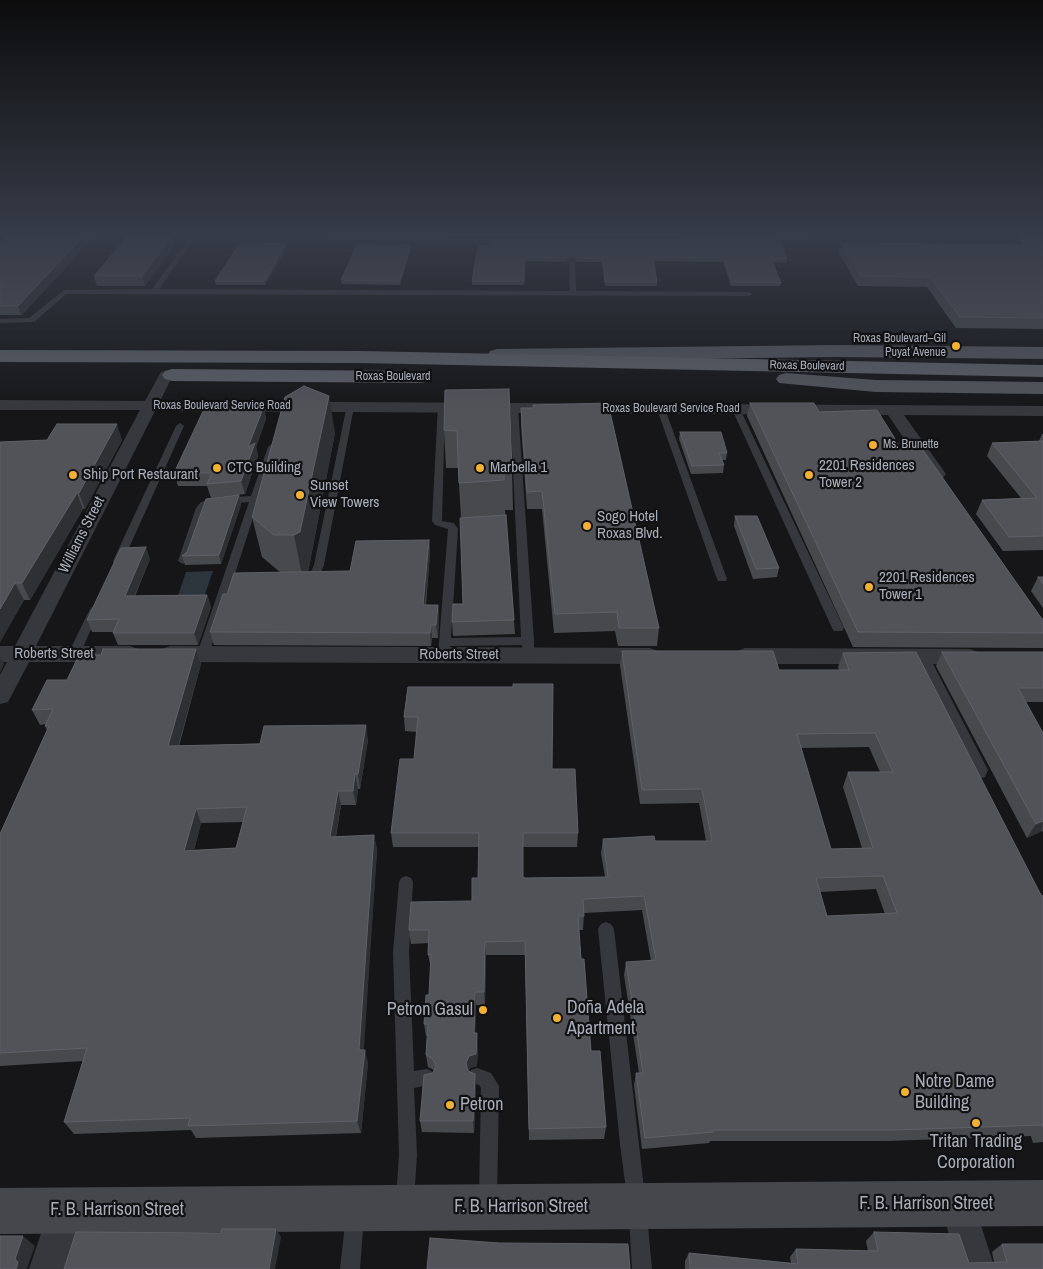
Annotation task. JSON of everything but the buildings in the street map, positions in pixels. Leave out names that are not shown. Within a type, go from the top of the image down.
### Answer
[{"type":"highway","name":"Roxas Boulevard","points":[[0,356],[360,357],[1036,378]]},
{"type":"highway","points":[[0,374],[78,374]]},
{"type":"highway","name":"Roxas Boulevard","points":[[146,375],[441,377]]},
{"type":"highway","name":"Roxas Boulevard","points":[[461,377],[786,379]]},
{"type":"main road","name":"Roxas Boulevard","points":[[360,357],[835,350],[1043,352]]},
{"type":"main road","name":"Roxas Boulevard","points":[[786,379],[876,386],[1036,378]]},
{"type":"main road","name":"F. B. Harrison Street","points":[[0,1211],[1043,1203]]},
{"type":"street","name":"Williams Street","points":[[0,696],[11,654],[166,375]]},
{"type":"street","name":"Roxas Boulevard Service Road","points":[[0,404],[149,406],[284,411],[350,407],[1043,411]]},
{"type":"street","points":[[893,410],[948,490]]},
{"type":"street","name":"Roberts Street","points":[[11,654],[203,654],[444,648],[528,648],[674,656]]},
{"type":"street","points":[[723,656],[986,657]]},
{"type":"street","points":[[918,657],[988,793]]},
{"type":"street","points":[[958,1203],[977,1269]]},
{"type":"street","points":[[47,1269],[66,1210]]},
{"type":"lane","points":[[0,321],[31,320],[61,294]]},
{"type":"lane","points":[[294,580],[311,578],[316,573],[319,565],[350,407]]},
{"type":"lane","points":[[441,407],[437,521],[438,523],[458,526],[444,648]]},
{"type":"lane","points":[[514,408],[516,523],[528,648]]},
{"type":"lane","points":[[661,409],[722,579]]},
{"type":"lane","points":[[736,409],[838,628]]},
{"type":"lane","points":[[111,574],[180,426]]},
{"type":"lane","points":[[203,654],[232,580],[255,499],[277,433]]},
{"type":"lane","points":[[182,561],[204,504],[219,501],[255,499]]},
{"type":"lane","points":[[74,654],[99,601]]},
{"type":"lane","points":[[404,1208],[408,1155],[407,1081],[401,952],[406,882]]},
{"type":"lane","points":[[606,929],[628,1134],[638,1206],[642,1269]]},
{"type":"lane","points":[[477,1076],[485,1079],[490,1086],[488,1207]]},
{"type":"lane","points":[[407,1081],[426,1078]]},
{"type":"lane","points":[[350,1269],[356,1208]]},
{"type":"shaded area","points":[[213,571],[202,603],[175,604],[186,572]]},
{"type":"place","name":"Roxas Boulevard–Gil Puyat Avenue","points":[[956,346]]},
{"type":"place","name":"Ms. Brunette","points":[[873,445]]},
{"type":"place","name":"CTC Building","points":[[217,468]]},
{"type":"place","name":"Marbella 1","points":[[480,468]]},
{"type":"place","name":"Ship Port Restaurant","points":[[73,475]]},
{"type":"place","name":"2201 Residences Tower 2","points":[[809,475]]},
{"type":"place","name":"Sunset View Towers","points":[[300,495]]},
{"type":"place","name":"Sogo Hotel Roxas Blvd.","points":[[587,526]]},
{"type":"place","name":"2201 Residences Tower 1","points":[[869,587]]},
{"type":"place","name":"Petron Gasul","points":[[483,1010]]},
{"type":"place","name":"Doña Adela Apartment","points":[[557,1018]]},
{"type":"place","name":"Notre Dame Building","points":[[905,1092]]},
{"type":"place","name":"Petron","points":[[450,1105]]},
{"type":"place","name":"Tritan Trading Corporation","points":[[976,1123]]}]
